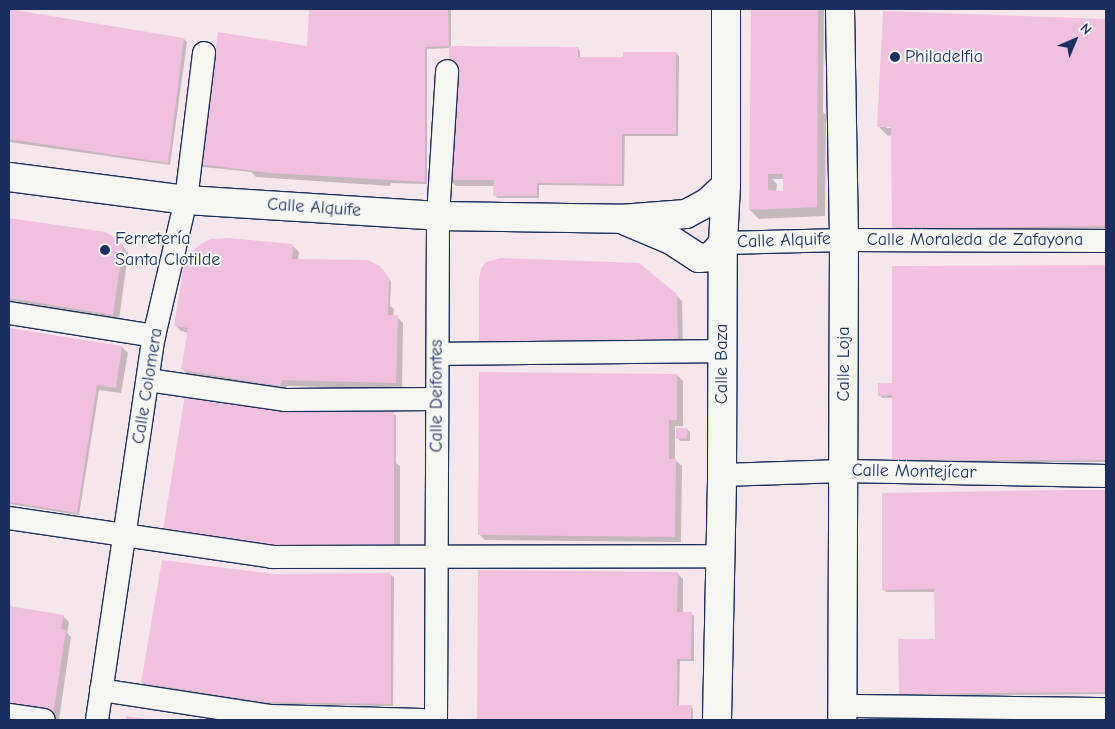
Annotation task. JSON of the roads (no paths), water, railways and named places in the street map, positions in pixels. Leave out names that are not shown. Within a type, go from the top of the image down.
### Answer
[{"type":"street","name":"Calle Baza","points":[[717,720],[721,556],[723,243],[726,185],[726,9]]},
{"type":"street","name":"Calle Loja","points":[[840,9],[844,240],[843,713]]},
{"type":"street","name":"Calle Colomera","points":[[97,720],[154,336],[186,200],[204,53]]},
{"type":"street","name":"Calle Deifontes","points":[[436,720],[438,216],[447,71]]},
{"type":"street","name":"Calle Alquife","points":[[9,177],[186,200],[438,216],[620,219],[686,214],[707,203],[726,185]]},
{"type":"street","name":"Calle Alquife","points":[[620,219],[671,240],[699,258],[711,257],[723,243],[844,240]]},
{"type":"street","name":"Calle Moraleda de Zafayona","points":[[844,240],[1106,241]]},
{"type":"street","points":[[9,313],[154,336]]},
{"type":"street","points":[[438,354],[722,350]]},
{"type":"street","points":[[148,380],[285,400],[437,399]]},
{"type":"street","name":"Calle Montejícar","points":[[722,475],[843,471],[1106,476]]},
{"type":"street","points":[[9,518],[272,557],[721,556]]},
{"type":"street","points":[[102,690],[271,716],[422,720]]},
{"type":"street","points":[[843,713],[1106,709]]},
{"type":"street","points":[[9,715],[44,720]]},
{"type":"place","name":"Philadelfia","points":[[895,57]]},
{"type":"place","name":"Ferretería Santa Clotilde","points":[[105,250]]}]
